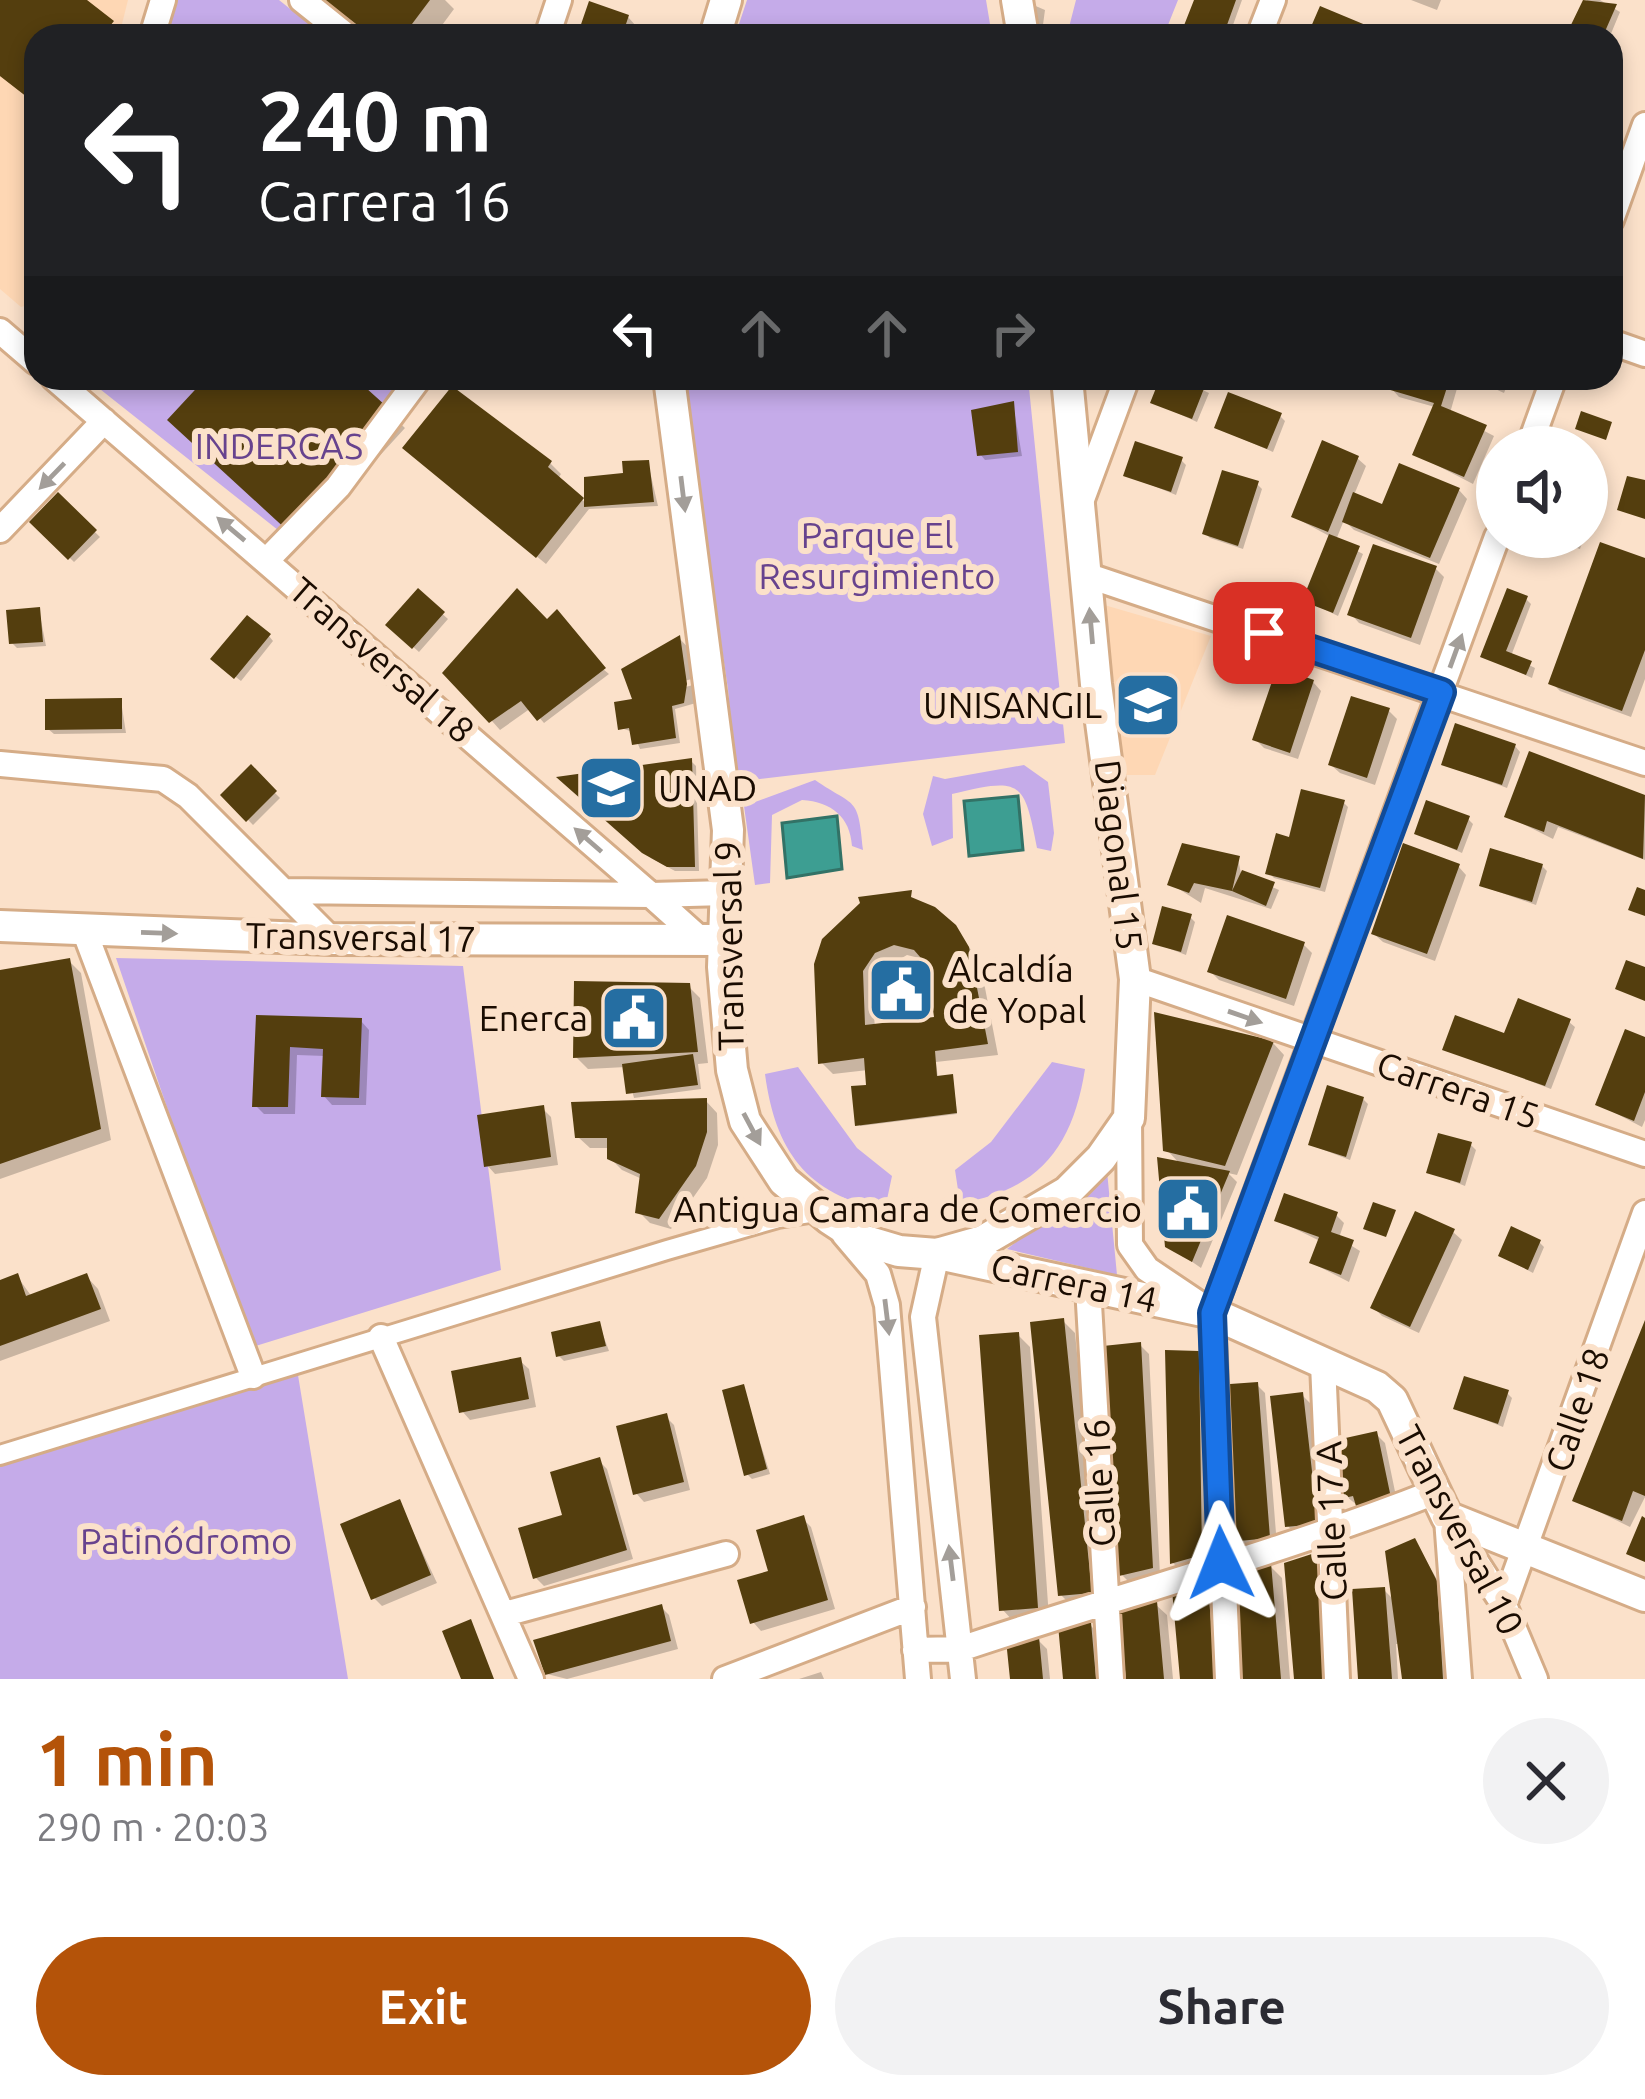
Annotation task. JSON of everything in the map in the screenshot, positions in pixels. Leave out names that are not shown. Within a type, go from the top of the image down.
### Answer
[{"type":"street","points":[[302,0],[332,24]]},
{"type":"street","points":[[1623,197],[1638,168],[1645,125]]},
{"type":"street","points":[[0,331],[24,352]]},
{"type":"street","name":"Transversal 18","points":[[68,390],[651,895],[711,940]]},
{"type":"street","points":[[267,560],[338,488],[410,390]]},
{"type":"street","name":"Transversal 9","points":[[671,390],[728,830],[726,893],[711,940],[730,1054],[745,1121],[784,1181],[826,1215],[878,1274],[887,1305],[918,1679]]},
{"type":"street","name":"Diagonal 15","points":[[1068,390],[1135,979],[1129,1118]]},
{"type":"street","points":[[1081,502],[1123,390]]},
{"type":"street","points":[[1537,426],[1550,390]]},
{"type":"street","points":[[0,530],[104,421]]},
{"type":"street","points":[[1228,1679],[1212,1313],[1316,1042],[1490,558]]},
{"type":"street","points":[[1086,575],[1645,764]]},
{"type":"street","points":[[0,764],[163,779],[188,796],[331,939]]},
{"type":"street","points":[[284,891],[726,893]]},
{"type":"street","name":"Transversal 17","points":[[0,926],[331,939],[711,940]]},
{"type":"street","points":[[84,930],[253,1376]]},
{"type":"street","name":"Carrera 15","points":[[1135,979],[1645,1154]]},
{"type":"street","points":[[963,1679],[923,1317],[937,1253],[983,1241],[1066,1192],[1101,1158],[1129,1118]]},
{"type":"street","name":"Carrera 14","points":[[1129,1118],[1130,1245],[1147,1269],[1212,1313],[1377,1387]]},
{"type":"street","name":"Calle 18","points":[[1504,1605],[1527,1554],[1645,1213]]},
{"type":"street","points":[[0,1455],[778,1218],[826,1215]]},
{"type":"street","name":"Carrera 14","points":[[826,1215],[862,1240],[898,1251],[937,1253],[1212,1313]]},
{"type":"street","name":"Calle 16","points":[[1088,1287],[1111,1679]]},
{"type":"street","points":[[381,1337],[531,1679]]},
{"type":"street","name":"Calle 17 A","points":[[1323,1364],[1337,1679]]},
{"type":"street","name":"Transversal 10","points":[[1377,1387],[1393,1400],[1441,1505],[1504,1605],[1535,1679]]},
{"type":"street","points":[[1441,1505],[1459,1679]]},
{"type":"street","points":[[915,1650],[960,1649],[1221,1563],[1441,1505],[1527,1554],[1645,1596]]},
{"type":"street","points":[[505,1614],[726,1554]]},
{"type":"street","points":[[725,1679],[913,1606]]},
{"type":"shaded area","points":[[0,0],[128,0],[122,24],[24,24],[24,306],[0,289]]},
{"type":"shaded area","name":"UNISANGIL","points":[[1094,602],[1211,636],[1155,775],[1126,775]]},
{"type":"green space","points":[[174,0],[279,0],[309,24],[167,24]]},
{"type":"green space","points":[[747,0],[986,0],[990,24],[739,24]]},
{"type":"green space","points":[[1076,0],[1178,0],[1168,24],[1070,24]]},
{"type":"green space","name":"INDERCAS","points":[[101,390],[409,390],[288,538]]},
{"type":"green space","name":"Parque El Resurgimiento","points":[[683,390],[1029,390],[1065,743],[735,782],[728,689]]},
{"type":"green space","points":[[1024,765],[1048,782],[1054,833],[1051,851],[1037,848],[1023,797],[1006,786],[952,794],[953,838],[932,846],[923,814],[933,776],[945,779]]},
{"type":"green space","points":[[815,780],[852,805],[863,850],[852,846],[848,827],[838,813],[802,800],[772,815],[770,883],[755,885],[744,806]]},
{"type":"green space","points":[[116,958],[463,966],[501,1270],[249,1348]]},
{"type":"green space","points":[[1052,1062],[1085,1069],[1062,1141],[1032,1175],[988,1197],[960,1203],[955,1170],[991,1142]]},
{"type":"green space","points":[[798,1067],[857,1148],[892,1176],[885,1209],[834,1193],[799,1165],[787,1146],[765,1074]]},
{"type":"green space","points":[[1107,1171],[1117,1275],[1007,1249]]},
{"type":"green space","name":"Patinódromo","points":[[296,1363],[348,1679],[0,1679],[0,1456]]},
{"type":"water","points":[[1018,796],[1023,850],[969,856],[964,801]]},
{"type":"water","points":[[837,816],[842,869],[787,878],[782,823]]},
{"type":"building","points":[[0,0],[87,0],[114,21],[24,24],[24,95],[0,76]]},
{"type":"building","points":[[323,0],[430,0],[412,24],[356,24]]},
{"type":"building","points":[[1194,0],[1236,0],[1227,24],[1185,24]]},
{"type":"building","points":[[1583,0],[1617,4],[1608,24],[1571,24]]},
{"type":"building","points":[[589,1],[629,15],[626,24],[581,24]]},
{"type":"building","points":[[1320,6],[1363,24],[1312,24]]},
{"type":"building","name":"INDERCAS","points":[[195,390],[368,390],[396,415],[289,532],[167,420]]},
{"type":"building","points":[[449,390],[457,390],[552,461],[548,467],[584,498],[536,558],[402,448]]},
{"type":"building","points":[[1155,390],[1203,390],[1192,419],[1150,403]]},
{"type":"building","points":[[1390,390],[1446,390],[1441,406],[1487,425],[1476,426],[1476,450],[1464,477],[1412,455],[1434,403]]},
{"type":"building","points":[[1228,392],[1282,413],[1267,449],[1214,428]]},
{"type":"building","points":[[1014,401],[1018,452],[977,456],[971,410]]},
{"type":"building","points":[[1581,411],[1612,422],[1608,434],[1608,426],[1576,426]]},
{"type":"building","points":[[1322,440],[1359,456],[1328,532],[1291,517]]},
{"type":"building","points":[[1135,441],[1183,457],[1171,492],[1123,476]]},
{"type":"building","points":[[649,460],[654,502],[584,507],[584,477],[623,473],[622,461]]},
{"type":"building","points":[[1399,463],[1460,488],[1430,558],[1342,522],[1353,492],[1382,504]]},
{"type":"building","points":[[1222,470],[1259,481],[1238,546],[1202,534]]},
{"type":"building","points":[[1627,476],[1645,480],[1645,519],[1617,510]]},
{"type":"building","points":[[58,492],[97,530],[68,560],[29,522]]},
{"type":"building","points":[[1329,534],[1360,546],[1333,613],[1302,601]]},
{"type":"building","points":[[1373,544],[1437,566],[1411,638],[1347,615]]},
{"type":"building","points":[[1608,545],[1645,558],[1645,650],[1622,711],[1548,684],[1594,558],[1608,558]]},
{"type":"building","points":[[418,588],[445,612],[412,649],[385,625]]},
{"type":"building","points":[[517,588],[547,619],[557,609],[606,668],[537,721],[521,701],[489,723],[442,673]]},
{"type":"building","points":[[1507,588],[1528,596],[1506,651],[1532,661],[1526,675],[1480,657]]},
{"type":"building","points":[[40,607],[43,642],[9,644],[6,610]]},
{"type":"building","points":[[247,615],[271,634],[234,679],[210,659]]},
{"type":"building","points":[[680,635],[687,684],[684,703],[672,706],[676,738],[632,745],[629,728],[618,730],[614,702],[632,699],[621,669]]},
{"type":"building","points":[[1277,667],[1314,680],[1290,753],[1252,740]]},
{"type":"building","points":[[1351,696],[1390,708],[1367,778],[1328,765]]},
{"type":"building","points":[[122,698],[122,729],[45,730],[45,699]]},
{"type":"building","points":[[1455,723],[1516,744],[1502,785],[1441,765]]},
{"type":"building","points":[[1529,751],[1645,795],[1643,859],[1547,821],[1544,832],[1504,817]]},
{"type":"building","points":[[692,758],[695,867],[667,867],[642,853],[556,777]]},
{"type":"building","points":[[251,764],[277,791],[246,822],[220,795]]},
{"type":"building","points":[[1301,789],[1345,800],[1320,888],[1265,874],[1276,833],[1289,837]]},
{"type":"building","points":[[1426,800],[1470,816],[1457,850],[1414,834]]},
{"type":"building","points":[[1182,843],[1240,856],[1232,891],[1194,883],[1189,893],[1167,885]]},
{"type":"building","points":[[1403,843],[1460,864],[1427,954],[1371,934]]},
{"type":"building","points":[[1490,848],[1543,864],[1532,902],[1479,886]]},
{"type":"building","points":[[1242,870],[1275,882],[1266,906],[1232,891]]},
{"type":"building","points":[[1637,887],[1645,890],[1645,916],[1628,910]]},
{"type":"building","points":[[912,890],[911,897],[935,907],[956,925],[969,947],[988,1044],[935,1051],[937,1076],[953,1074],[957,1113],[855,1126],[851,1086],[866,1085],[864,1058],[818,1064],[814,964],[822,939],[860,903],[858,897]],"holes":[[[894,945],[914,950],[927,965],[934,1017],[865,1025],[863,971],[875,953]]]},
{"type":"building","points":[[1162,906],[1192,914],[1181,952],[1152,944]]},
{"type":"building","points":[[1227,915],[1305,942],[1286,999],[1207,972]]},
{"type":"building","points":[[70,958],[101,1129],[0,1164],[0,970]]},
{"type":"building","points":[[1626,960],[1645,967],[1645,1001],[1615,989]]},
{"type":"building","name":"Enerca","points":[[574,981],[690,983],[698,1052],[573,1058]]},
{"type":"building","points":[[1518,998],[1571,1019],[1545,1086],[1442,1050],[1455,1015],[1504,1033]]},
{"type":"building","points":[[1154,1012],[1274,1041],[1225,1166],[1163,1151]]},
{"type":"building","points":[[256,1015],[362,1018],[359,1098],[321,1097],[323,1049],[290,1047],[288,1107],[252,1107]]},
{"type":"building","points":[[1625,1029],[1645,1037],[1645,1092],[1634,1121],[1595,1105]]},
{"type":"building","points":[[693,1054],[698,1085],[626,1094],[622,1064]]},
{"type":"building","points":[[1327,1085],[1364,1097],[1346,1157],[1308,1145]]},
{"type":"building","points":[[707,1098],[707,1132],[696,1166],[659,1219],[635,1213],[640,1174],[607,1159],[607,1138],[575,1138],[571,1102]]},
{"type":"building","points":[[544,1105],[551,1157],[484,1167],[477,1115]]},
{"type":"building","points":[[1438,1133],[1472,1142],[1460,1183],[1426,1173]]},
{"type":"building","name":"Antigua Camara de Comercio","points":[[1157,1157],[1230,1171],[1192,1262],[1165,1247]]},
{"type":"building","points":[[1284,1193],[1338,1212],[1331,1232],[1354,1240],[1341,1275],[1309,1263],[1319,1237],[1274,1221]]},
{"type":"building","points":[[1373,1202],[1396,1210],[1386,1237],[1363,1229]]},
{"type":"building","points":[[1415,1211],[1455,1229],[1410,1327],[1370,1308]]},
{"type":"building","points":[[1511,1226],[1541,1240],[1528,1270],[1498,1256]]},
{"type":"building","points":[[18,1273],[26,1296],[87,1273],[101,1309],[0,1346],[0,1280]]},
{"type":"building","points":[[1064,1318],[1092,1593],[1058,1596],[1030,1322]]},
{"type":"building","points":[[1645,1320],[1645,1496],[1633,1491],[1622,1521],[1572,1501]]},
{"type":"building","points":[[600,1321],[606,1346],[556,1357],[551,1332]]},
{"type":"building","points":[[1019,1332],[1038,1608],[999,1611],[979,1335]]},
{"type":"building","points":[[1141,1342],[1153,1568],[1119,1576],[1103,1346]]},
{"type":"building","points":[[1165,1350],[1199,1351],[1202,1555],[1170,1564]]},
{"type":"building","points":[[521,1357],[529,1399],[459,1413],[451,1371]]},
{"type":"building","points":[[1464,1376],[1509,1390],[1498,1424],[1453,1409]]},
{"type":"building","points":[[1258,1382],[1270,1538],[1229,1542],[1216,1385]]},
{"type":"building","points":[[744,1384],[767,1469],[744,1476],[722,1390]]},
{"type":"building","points":[[1303,1392],[1318,1524],[1285,1527],[1270,1396]]},
{"type":"building","points":[[667,1413],[684,1482],[633,1495],[616,1426]]},
{"type":"building","points":[[1377,1431],[1391,1498],[1356,1506],[1353,1496],[1344,1498],[1332,1441]]},
{"type":"building","points":[[600,1457],[627,1550],[533,1579],[518,1528],[562,1515],[550,1472]]},
{"type":"building","points":[[400,1499],[431,1575],[371,1600],[340,1524]]},
{"type":"building","points":[[804,1515],[828,1600],[750,1624],[737,1580],[768,1571],[756,1530]]},
{"type":"building","points":[[1642,1516],[1645,1518],[1645,1562],[1626,1554]]},
{"type":"building","points":[[1415,1538],[1437,1581],[1443,1679],[1402,1679],[1385,1551]]},
{"type":"building","points":[[1321,1551],[1327,1679],[1294,1679],[1284,1563]]},
{"type":"building","points":[[1271,1563],[1281,1679],[1240,1679],[1231,1567]]},
{"type":"building","points":[[1208,1587],[1216,1679],[1180,1679],[1172,1590]]},
{"type":"building","points":[[1385,1587],[1392,1679],[1358,1679],[1352,1589]]},
{"type":"building","points":[[1157,1601],[1164,1679],[1126,1679],[1118,1604]]},
{"type":"building","points":[[662,1604],[671,1641],[545,1675],[533,1640]]},
{"type":"building","points":[[471,1619],[494,1679],[461,1679],[442,1631]]},
{"type":"building","points":[[1091,1622],[1096,1679],[1063,1679],[1058,1625]]},
{"type":"building","points":[[1039,1637],[1043,1679],[1010,1679],[1006,1640]]},
{"type":"place","name":"UNISANGIL","points":[[1148,705]]},
{"type":"place","name":"UNAD","points":[[611,788]]},
{"type":"place","name":"Alcaldía de Yopal","points":[[901,990]]},
{"type":"place","name":"Enerca","points":[[634,1018]]},
{"type":"place","name":"Antigua Camara de Comercio","points":[[1188,1209]]},
{"type":"route","points":[[1221,1563],[1212,1313],[1442,692],[1264,633]]}]
